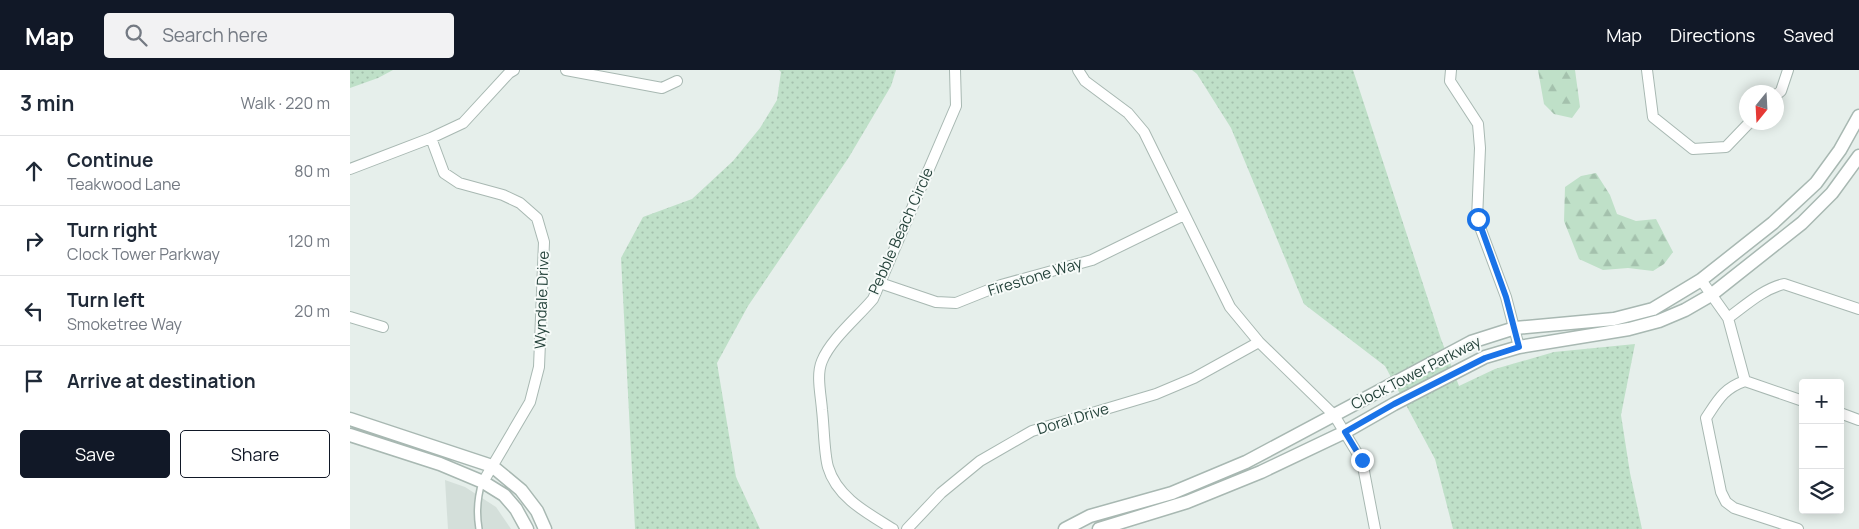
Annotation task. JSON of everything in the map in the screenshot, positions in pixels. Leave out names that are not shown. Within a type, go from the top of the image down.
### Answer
[{"type":"street","points":[[350,169],[431,138],[463,123],[509,73],[514,70]]},
{"type":"street","points":[[566,70],[662,88],[677,81]]},
{"type":"street","name":"Pebble Beach Circle","points":[[893,529],[858,507],[839,488],[828,468],[819,380],[822,362],[834,342],[873,299],[956,106],[955,70]]},
{"type":"street","points":[[1078,70],[1085,81],[1128,113],[1144,132],[1230,307],[1259,342],[1334,415],[1345,432],[1362,460],[1374,529]]},
{"type":"street","points":[[1451,70],[1450,81],[1478,124],[1480,148],[1478,219],[1506,297],[1519,347]]},
{"type":"street","points":[[1647,70],[1653,117],[1693,149],[1726,147],[1742,130]]},
{"type":"street","points":[[1783,85],[1788,70]]},
{"type":"street","name":"Clock Tower Parkway","points":[[1065,529],[1090,516],[1172,493],[1246,462],[1471,342],[1515,328],[1614,319],[1653,309],[1701,280],[1773,224],[1816,183],[1840,150],[1859,116]]},
{"type":"street","name":"Wyndale Drive","points":[[431,138],[444,173],[459,183],[503,195],[520,203],[537,218],[544,242],[539,366],[530,402],[483,482]]},
{"type":"street","name":"Clock Tower Parkway","points":[[1099,529],[1187,502],[1261,472],[1345,432],[1394,404],[1485,358],[1519,347],[1629,329],[1659,322],[1685,310],[1711,294],[1802,223],[1832,194],[1859,156]]},
{"type":"street","name":"Firestone Way","points":[[880,283],[936,302],[956,303],[1001,285],[1092,260],[1184,215]]},
{"type":"street","points":[[1701,280],[1728,318],[1746,381]]},
{"type":"street","points":[[1728,318],[1761,294],[1773,287],[1784,284],[1859,309]]},
{"type":"street","points":[[350,317],[382,328]]},
{"type":"street","name":"Doral Drive","points":[[907,529],[940,493],[980,461],[1032,431],[1156,394],[1194,378],[1259,342]]},
{"type":"street","points":[[1798,529],[1734,508],[1726,502],[1721,492],[1706,418],[1721,396],[1733,386],[1746,381],[1799,400]]},
{"type":"street","points":[[1844,414],[1859,420]]},
{"type":"street","points":[[350,419],[492,466],[521,490],[537,511],[545,529]]},
{"type":"street","points":[[350,435],[440,464],[483,482],[504,496],[516,510],[527,529]]},
{"type":"lane","points":[[479,529],[477,498],[483,482]]},
{"type":"shaded area","points":[[445,480],[465,487],[496,507],[511,529],[448,529]]},
{"type":"green space","points":[[350,70],[393,70],[378,78],[350,88]]},
{"type":"green space","points":[[779,70],[896,70],[891,86],[849,157],[748,306],[717,363],[736,477],[760,529],[635,529],[621,258],[643,217],[692,199],[733,161],[760,128],[777,100],[781,72]]},
{"type":"green space","points":[[1192,70],[1353,70],[1441,339],[1459,386],[1495,369],[1554,352],[1635,344],[1621,415],[1630,473],[1642,529],[1453,529],[1435,459],[1385,366],[1304,304],[1231,128],[1197,74]]},
{"type":"green space","points":[[1538,70],[1575,70],[1580,107],[1572,118],[1554,114],[1544,104]]},
{"type":"green space","points":[[1596,173],[1610,195],[1617,214],[1636,221],[1656,219],[1673,252],[1664,264],[1653,271],[1628,268],[1603,270],[1579,259],[1564,221],[1565,187],[1581,176]]},
{"type":"route","points":[[1362,460],[1345,432],[1394,404],[1485,358],[1519,347],[1506,297],[1478,219]]}]
